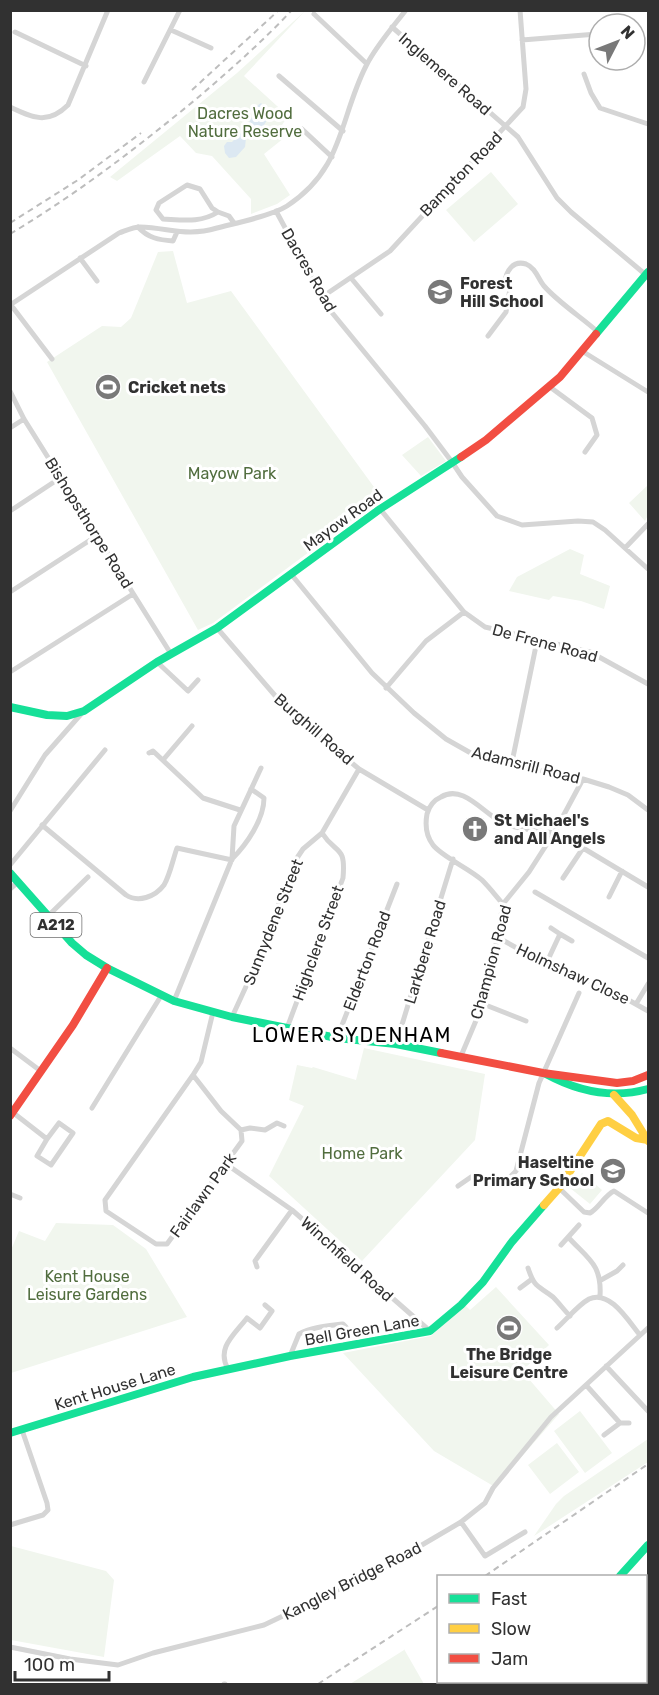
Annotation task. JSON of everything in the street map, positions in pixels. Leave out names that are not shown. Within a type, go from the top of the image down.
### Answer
[{"type":"street","points":[[10,107],[34,118],[50,117],[62,111],[68,105],[86,66],[108,10]]},
{"type":"street","points":[[144,82],[180,10]]},
{"type":"street","name":"Dacres Road","points":[[406,10],[367,64],[353,95],[343,131],[324,171],[286,207],[276,211],[321,297],[462,477],[497,516],[522,525],[593,522],[648,569]]},
{"type":"street","name":"Bampton Road","points":[[321,297],[390,250],[523,107],[526,88],[520,10]]},
{"type":"street","points":[[314,14],[367,64]]},
{"type":"street","name":"Inglemere Road","points":[[392,27],[518,137],[557,198],[571,212],[647,273]]},
{"type":"street","points":[[171,30],[211,48]]},
{"type":"street","points":[[15,32],[86,66]]},
{"type":"street","points":[[522,40],[587,35]]},
{"type":"street","points":[[584,74],[600,108],[648,124]]},
{"type":"street","points":[[279,76],[343,131]]},
{"type":"street","points":[[302,129],[332,157]]},
{"type":"street","points":[[219,212],[207,219],[180,220],[163,219],[156,210],[159,203],[187,185],[200,189],[212,208],[229,216],[234,223]]},
{"type":"street","points":[[52,359],[11,305],[80,258],[119,233],[138,227],[196,233],[276,211]]},
{"type":"street","points":[[138,227],[144,234],[158,240],[173,241],[177,232]]},
{"type":"street","points":[[80,258],[97,280]]},
{"type":"street","points":[[488,336],[506,312],[510,289],[505,282],[506,273],[509,268],[519,264],[526,264],[533,268],[544,285],[598,332]]},
{"type":"street","name":"Mayow Road","points":[[10,707],[47,715],[68,716],[84,711],[157,662],[217,628],[380,509],[486,440],[550,387],[647,273]]},
{"type":"street","points":[[351,278],[381,314]]},
{"type":"street","points":[[582,351],[648,392]]},
{"type":"street","points":[[550,387],[592,418],[597,435],[585,452]]},
{"type":"street","name":"Bishopsthorpe Road","points":[[10,390],[24,419],[171,654]]},
{"type":"street","points":[[10,428],[24,419]]},
{"type":"street","points":[[10,511],[60,478]]},
{"type":"street","name":"De Frene Road","points":[[380,509],[464,612],[485,627],[590,652],[648,684]]},
{"type":"street","points":[[625,548],[648,524]]},
{"type":"street","points":[[10,592],[98,535]]},
{"type":"street","name":"Adamsrill Road","points":[[291,574],[341,637],[386,688],[430,726],[463,750],[476,756],[512,762],[562,777],[583,779],[628,795],[648,810]]},
{"type":"street","points":[[10,672],[134,594]]},
{"type":"street","points":[[386,688],[426,641],[464,612]]},
{"type":"street","name":"Burghill Road","points":[[217,628],[278,699],[359,769],[428,810]]},
{"type":"street","points":[[512,762],[537,641]]},
{"type":"street","points":[[157,662],[188,691],[198,680]]},
{"type":"street","points":[[10,811],[45,755],[84,711]]},
{"type":"street","points":[[163,760],[192,726]]},
{"type":"street","points":[[10,865],[105,750]]},
{"type":"street","points":[[149,753],[153,751],[203,798],[240,810]]},
{"type":"street","points":[[174,1001],[232,859],[234,826],[261,768]]},
{"type":"street","points":[[322,833],[359,769]]},
{"type":"street","name":"Champion Road","points":[[461,1056],[483,1004],[503,904],[529,872],[554,833],[583,779]]},
{"type":"street","points":[[232,859],[243,849],[264,810],[264,798],[251,789]]},
{"type":"street","points":[[503,904],[482,880],[433,845],[427,832],[428,810],[443,795],[454,794],[464,796],[503,823],[514,827],[554,833]]},
{"type":"street","points":[[42,825],[126,895],[135,899],[147,898],[164,884],[177,848],[232,859]]},
{"type":"street","name":"Sunnydene Street","points":[[232,1017],[297,858],[303,849],[322,833]]},
{"type":"street","name":"Highclere Street","points":[[287,1028],[343,878],[343,856],[339,849],[325,839],[322,833]]},
{"type":"street","points":[[563,878],[583,848],[648,887]]},
{"type":"street","name":"Larkbere Road","points":[[396,1044],[453,859]]},
{"type":"street","points":[[609,897],[622,871]]},
{"type":"street","name":"A212","points":[[10,873],[72,943],[89,958],[174,1001],[232,1017],[337,1038],[396,1044],[543,1073],[562,1074],[602,1082],[630,1081],[648,1075]]},
{"type":"street","points":[[48,916],[88,877]]},
{"type":"street","points":[[10,889],[18,882]]},
{"type":"street","name":"Elderton Road","points":[[337,1038],[397,884]]},
{"type":"street","points":[[535,892],[648,958]]},
{"type":"street","points":[[551,928],[572,941]]},
{"type":"street","points":[[546,964],[560,934]]},
{"type":"street","name":"Holmshaw Close","points":[[497,938],[564,974],[600,984],[648,1011]]},
{"type":"street","points":[[47,1139],[11,1113],[92,999],[107,968]]},
{"type":"street","points":[[636,1004],[648,984]]},
{"type":"street","points":[[458,1186],[471,1177],[502,1180],[512,1176],[516,1171],[538,1083],[579,993]]},
{"type":"street","points":[[92,1108],[161,996]]},
{"type":"street","points":[[483,1004],[526,1021]]},
{"type":"street","name":"Fairlawn Park","points":[[213,1012],[201,1062],[105,1200],[106,1211],[156,1244],[167,1244],[242,1141],[241,1130]]},
{"type":"street","points":[[10,1048],[42,1072]]},
{"type":"street","name":"A212","points":[[543,1073],[562,1083],[589,1092],[614,1095],[648,1089]]},
{"type":"street","points":[[193,1076],[221,1111],[241,1130],[250,1128],[265,1130],[277,1123],[284,1126]]},
{"type":"street","points":[[630,1081],[632,1115]]},
{"type":"street","points":[[614,1095],[632,1115],[648,1141]]},
{"type":"street","name":"Bell Green Lane","points":[[228,1370],[290,1356],[430,1331],[461,1305],[483,1282],[511,1243],[559,1188],[604,1121],[636,1138],[648,1141]]},
{"type":"street","points":[[59,1123],[74,1133],[51,1165],[37,1155],[47,1139],[59,1123]]},
{"type":"street","name":"Winchfield Road","points":[[226,1164],[292,1210],[430,1331]]},
{"type":"street","points":[[559,1188],[584,1212],[590,1213],[595,1210],[614,1191],[648,1213]]},
{"type":"street","points":[[10,1194],[20,1198]]},
{"type":"street","name":"Winchfield Road","points":[[256,1268],[255,1260],[292,1210]]},
{"type":"street","points":[[561,1245],[579,1225]]},
{"type":"street","points":[[568,1237],[598,1269],[601,1280],[600,1296]]},
{"type":"street","points":[[601,1280],[623,1265]]},
{"type":"street","points":[[528,1268],[540,1290],[551,1296],[570,1316]]},
{"type":"street","points":[[520,1288],[532,1279]]},
{"type":"street","points":[[557,1328],[589,1299],[600,1296],[611,1301],[640,1335]]},
{"type":"street","points":[[228,1370],[223,1360],[226,1346],[247,1318],[260,1328],[272,1311],[265,1305]]},
{"type":"street","points":[[290,1356],[299,1334],[307,1330],[343,1324],[345,1327]]},
{"type":"street","name":"Kangley Bridge Road","points":[[10,1647],[70,1659],[118,1665],[153,1653],[264,1625],[381,1569],[461,1522],[484,1503],[551,1417],[648,1328]]},
{"type":"street","points":[[606,1366],[648,1411]]},
{"type":"street","name":"Kent House Lane","points":[[10,1433],[193,1377],[228,1370]]},
{"type":"street","points":[[586,1385],[620,1423]]},
{"type":"street","points":[[604,1434],[620,1423],[629,1423]]},
{"type":"street","points":[[10,1525],[43,1515],[48,1510],[22,1431]]},
{"type":"street","points":[[461,1522],[485,1556],[525,1532]]},
{"type":"street","points":[[621,1575],[648,1545]]},
{"type":"green space","name":"Dacres Wood Nature Reserve","points":[[305,11],[244,76],[288,116],[278,131],[284,138],[264,154],[290,195],[277,204],[251,214],[251,199],[212,156],[196,153],[180,136],[117,181],[110,177],[237,73]]},
{"type":"green space","points":[[491,172],[518,204],[474,242],[446,210]]},
{"type":"green space","name":"Mayow Park","points":[[173,251],[187,303],[231,291],[382,498],[213,623],[198,630],[47,362],[102,326],[121,327],[131,318],[158,252]]},
{"type":"green space","points":[[428,437],[446,461],[421,476],[402,455]]},
{"type":"green space","points":[[648,485],[648,515],[645,521],[629,503]]},
{"type":"green space","points":[[570,549],[584,555],[580,574],[610,586],[604,609],[581,601],[553,596],[549,600],[509,591],[517,577]]},
{"type":"green space","name":"Home Park","points":[[364,1048],[485,1074],[475,1140],[362,1261],[269,1176],[304,1106],[289,1100],[297,1065],[313,1067],[356,1080]]},
{"type":"green space","points":[[582,1173],[602,1190],[590,1204],[570,1188]]},
{"type":"green space","name":"Kent House Leisure Gardens","points":[[56,1223],[113,1225],[146,1249],[187,1317],[11,1373],[11,1250],[19,1231],[45,1241]]},
{"type":"green space","points":[[496,1287],[549,1345],[522,1371],[559,1414],[495,1487],[434,1451],[343,1353],[431,1336],[465,1305],[470,1310]]},
{"type":"green space","points":[[580,1411],[612,1453],[585,1473],[554,1431]]},
{"type":"green space","points":[[648,1439],[648,1462],[534,1536],[564,1496]]},
{"type":"green space","points":[[557,1443],[579,1472],[550,1494],[528,1465]]},
{"type":"green space","points":[[11,1546],[106,1571],[114,1580],[104,1657],[11,1640]]},
{"type":"green space","points":[[404,1650],[424,1684],[350,1684]]},
{"type":"shaded area","points":[[261,103],[269,111],[264,124],[255,134],[246,138],[245,147],[236,157],[229,158],[224,146],[227,142],[232,142],[242,131]]},
{"type":"railway","points":[[192,90],[279,10]]},
{"type":"railway","points":[[10,234],[82,187],[150,136],[232,68],[292,10]]},
{"type":"railway","points":[[10,223],[78,180],[141,133]]},
{"type":"railway","points":[[486,1575],[648,1464]]},
{"type":"railway","points":[[318,1684],[437,1607]]},
{"type":"traffic: fast","points":[[596,334],[648,272]]},
{"type":"traffic: fast","points":[[10,707],[47,715],[67,716],[84,711],[157,662],[217,628],[380,509],[461,457]]},
{"type":"traffic: fast","points":[[10,873],[72,943],[86,955],[174,1001],[232,1017],[337,1038],[396,1044],[441,1053]]},
{"type":"traffic: fast","points":[[546,1074],[571,1085],[596,1092],[622,1093],[648,1089]]},
{"type":"traffic: fast","points":[[10,1433],[193,1377],[290,1356],[430,1331],[461,1305],[483,1282],[511,1243],[544,1205]]},
{"type":"traffic: fast","points":[[621,1575],[648,1545]]},
{"type":"traffic: slow","points":[[614,1095],[632,1115],[648,1141]]},
{"type":"traffic: slow","points":[[544,1205],[559,1188],[601,1124],[608,1121],[636,1138],[648,1140]]},
{"type":"traffic: jam","points":[[461,457],[486,440],[560,377],[596,334]]},
{"type":"traffic: jam","points":[[10,1116],[73,1025],[107,968]]},
{"type":"traffic: jam","points":[[441,1053],[543,1073],[617,1083],[633,1081],[648,1075]]},
{"type":"place","name":"Forest Hill School","points":[[440,292]]},
{"type":"place","name":"Cricket nets","points":[[108,387]]},
{"type":"place","name":"St Michael's and All Angels","points":[[475,829]]},
{"type":"place","name":"Haseltine Primary School","points":[[613,1171]]},
{"type":"place","name":"The Bridge Leisure Centre","points":[[509,1328]]},
{"type":"district","name":"LOWER SYDENHAM","points":[[352,1035]]}]
